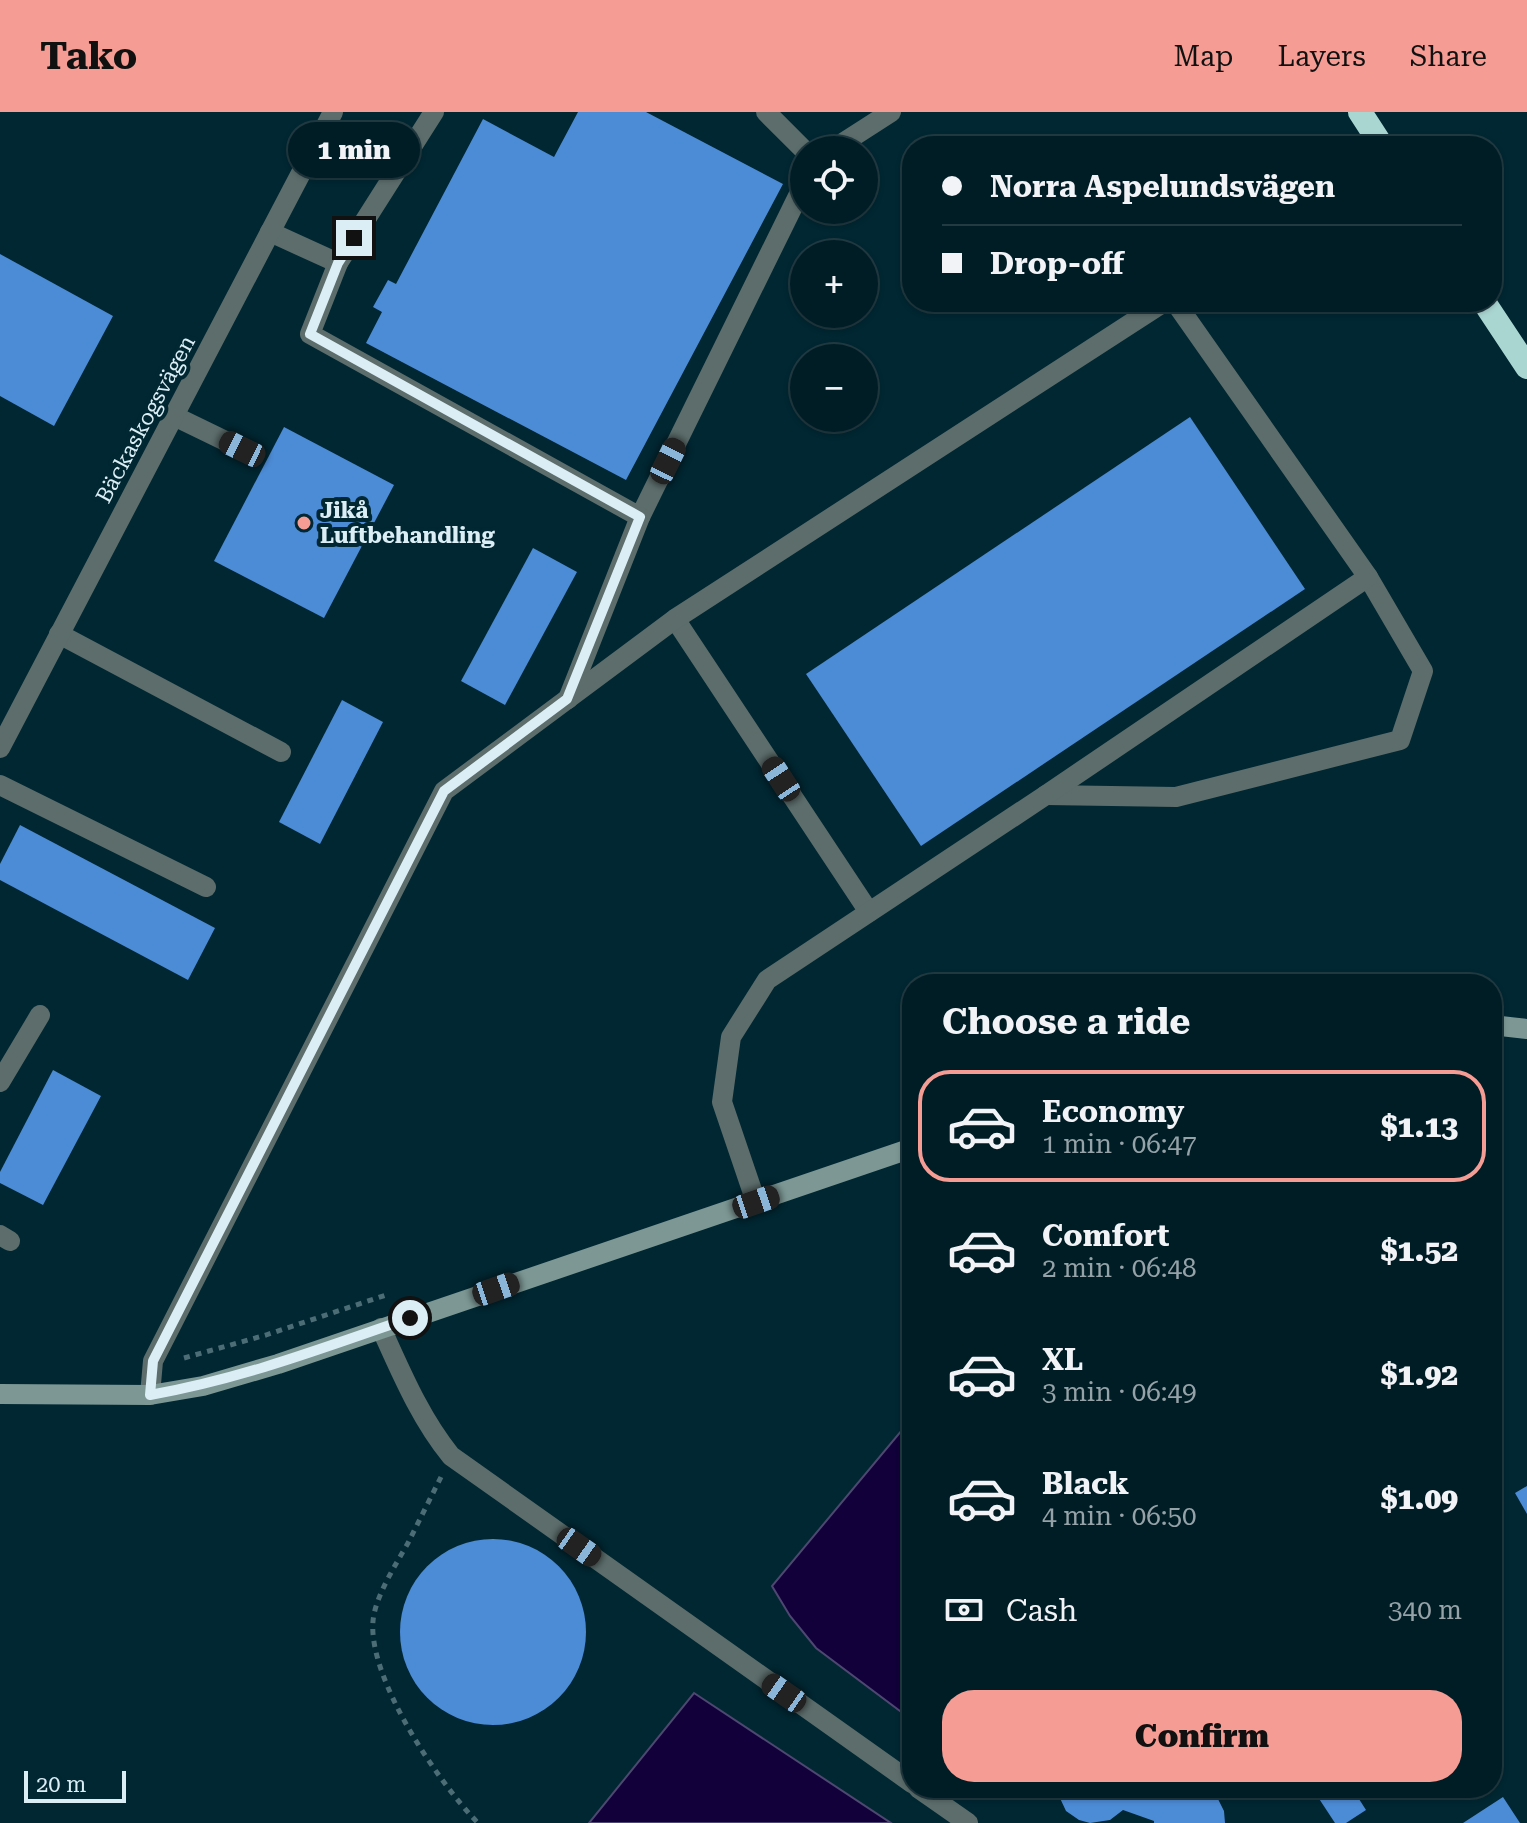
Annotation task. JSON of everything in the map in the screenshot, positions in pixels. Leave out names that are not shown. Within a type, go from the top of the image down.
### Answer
[{"type":"highway","points":[[1360,112],[1376,136]]},
{"type":"highway","points":[[1491,312],[1527,367]]},
{"type":"street","name":"Bäckaskogsvägen","points":[[0,748],[333,112]]},
{"type":"street","points":[[434,112],[338,263],[310,334],[640,517]]},
{"type":"street","points":[[766,112],[790,136]]},
{"type":"street","points":[[854,136],[891,112]]},
{"type":"street","points":[[567,699],[640,517],[790,212]]},
{"type":"street","points":[[270,232],[338,263]]},
{"type":"street","points":[[150,1395],[153,1361],[444,791],[675,619],[1149,312]]},
{"type":"street","points":[[1046,795],[1176,797],[1400,740],[1423,671],[1368,577],[1182,312]]},
{"type":"street","points":[[174,416],[242,449]]},
{"type":"street","points":[[756,1202],[722,1102],[731,1037],[767,980],[1368,577]]},
{"type":"street","points":[[675,619],[869,912]]},
{"type":"street","points":[[59,634],[281,752]]},
{"type":"street","points":[[0,785],[206,887]]},
{"type":"street","points":[[0,1082],[40,1015]]},
{"type":"street","points":[[1502,1026],[1527,1029]]},
{"type":"street","points":[[0,1394],[150,1395],[203,1386],[902,1151]]},
{"type":"street","points":[[381,1328],[409,1389],[435,1436],[451,1456],[902,1776]]},
{"type":"street","points":[[932,1798],[968,1823]]},
{"type":"path","points":[[153,1361],[191,1357],[401,1290]]},
{"type":"path","points":[[451,1456],[387,1582],[373,1620],[376,1654],[402,1716],[430,1766],[478,1823]]},
{"type":"shaded area","points":[[902,1430],[902,1712],[816,1648],[790,1616],[772,1586]]},
{"type":"shaded area","points":[[694,1693],[891,1823],[589,1823]]},
{"type":"building","points":[[578,112],[646,112],[783,184],[626,480],[366,343],[382,312],[373,307],[388,280],[396,284],[483,119],[554,157]]},
{"type":"building","points":[[0,254],[113,316],[54,426],[0,396]]},
{"type":"building","points":[[1190,417],[1305,589],[921,846],[806,674]]},
{"type":"building","name":"Jikå Luftbehandling","points":[[284,427],[394,485],[324,618],[214,561]]},
{"type":"building","points":[[533,548],[577,572],[505,705],[461,681]]},
{"type":"building","points":[[342,700],[383,722],[320,844],[279,822]]},
{"type":"building","points":[[20,825],[215,928],[188,980],[0,880],[0,864]]},
{"type":"building","points":[[53,1070],[101,1096],[43,1205],[0,1183],[0,1172]]},
{"type":"building","points":[[1527,1486],[1527,1514],[1515,1493]]},
{"type":"building","points":[[493,1539],[529,1546],[559,1566],[579,1596],[586,1632],[579,1668],[559,1698],[529,1718],[493,1725],[457,1718],[427,1698],[407,1668],[400,1632],[407,1596],[427,1566],[457,1546]]},
{"type":"building","points":[[1060,1798],[1218,1798],[1224,1811],[1225,1823],[1154,1823],[1123,1810],[1110,1820],[1090,1823],[1066,1811]]},
{"type":"building","points":[[1319,1798],[1358,1798],[1366,1810],[1346,1823],[1335,1823]]},
{"type":"building","points":[[1502,1798],[1520,1823],[1463,1823]]},
{"type":"place","name":"Jikå Luftbehandling","points":[[304,523]]},
{"type":"route","points":[[354,238],[338,263],[310,334],[640,517],[567,699],[444,791],[153,1361],[150,1395],[203,1386],[278,1364],[410,1318]]}]
